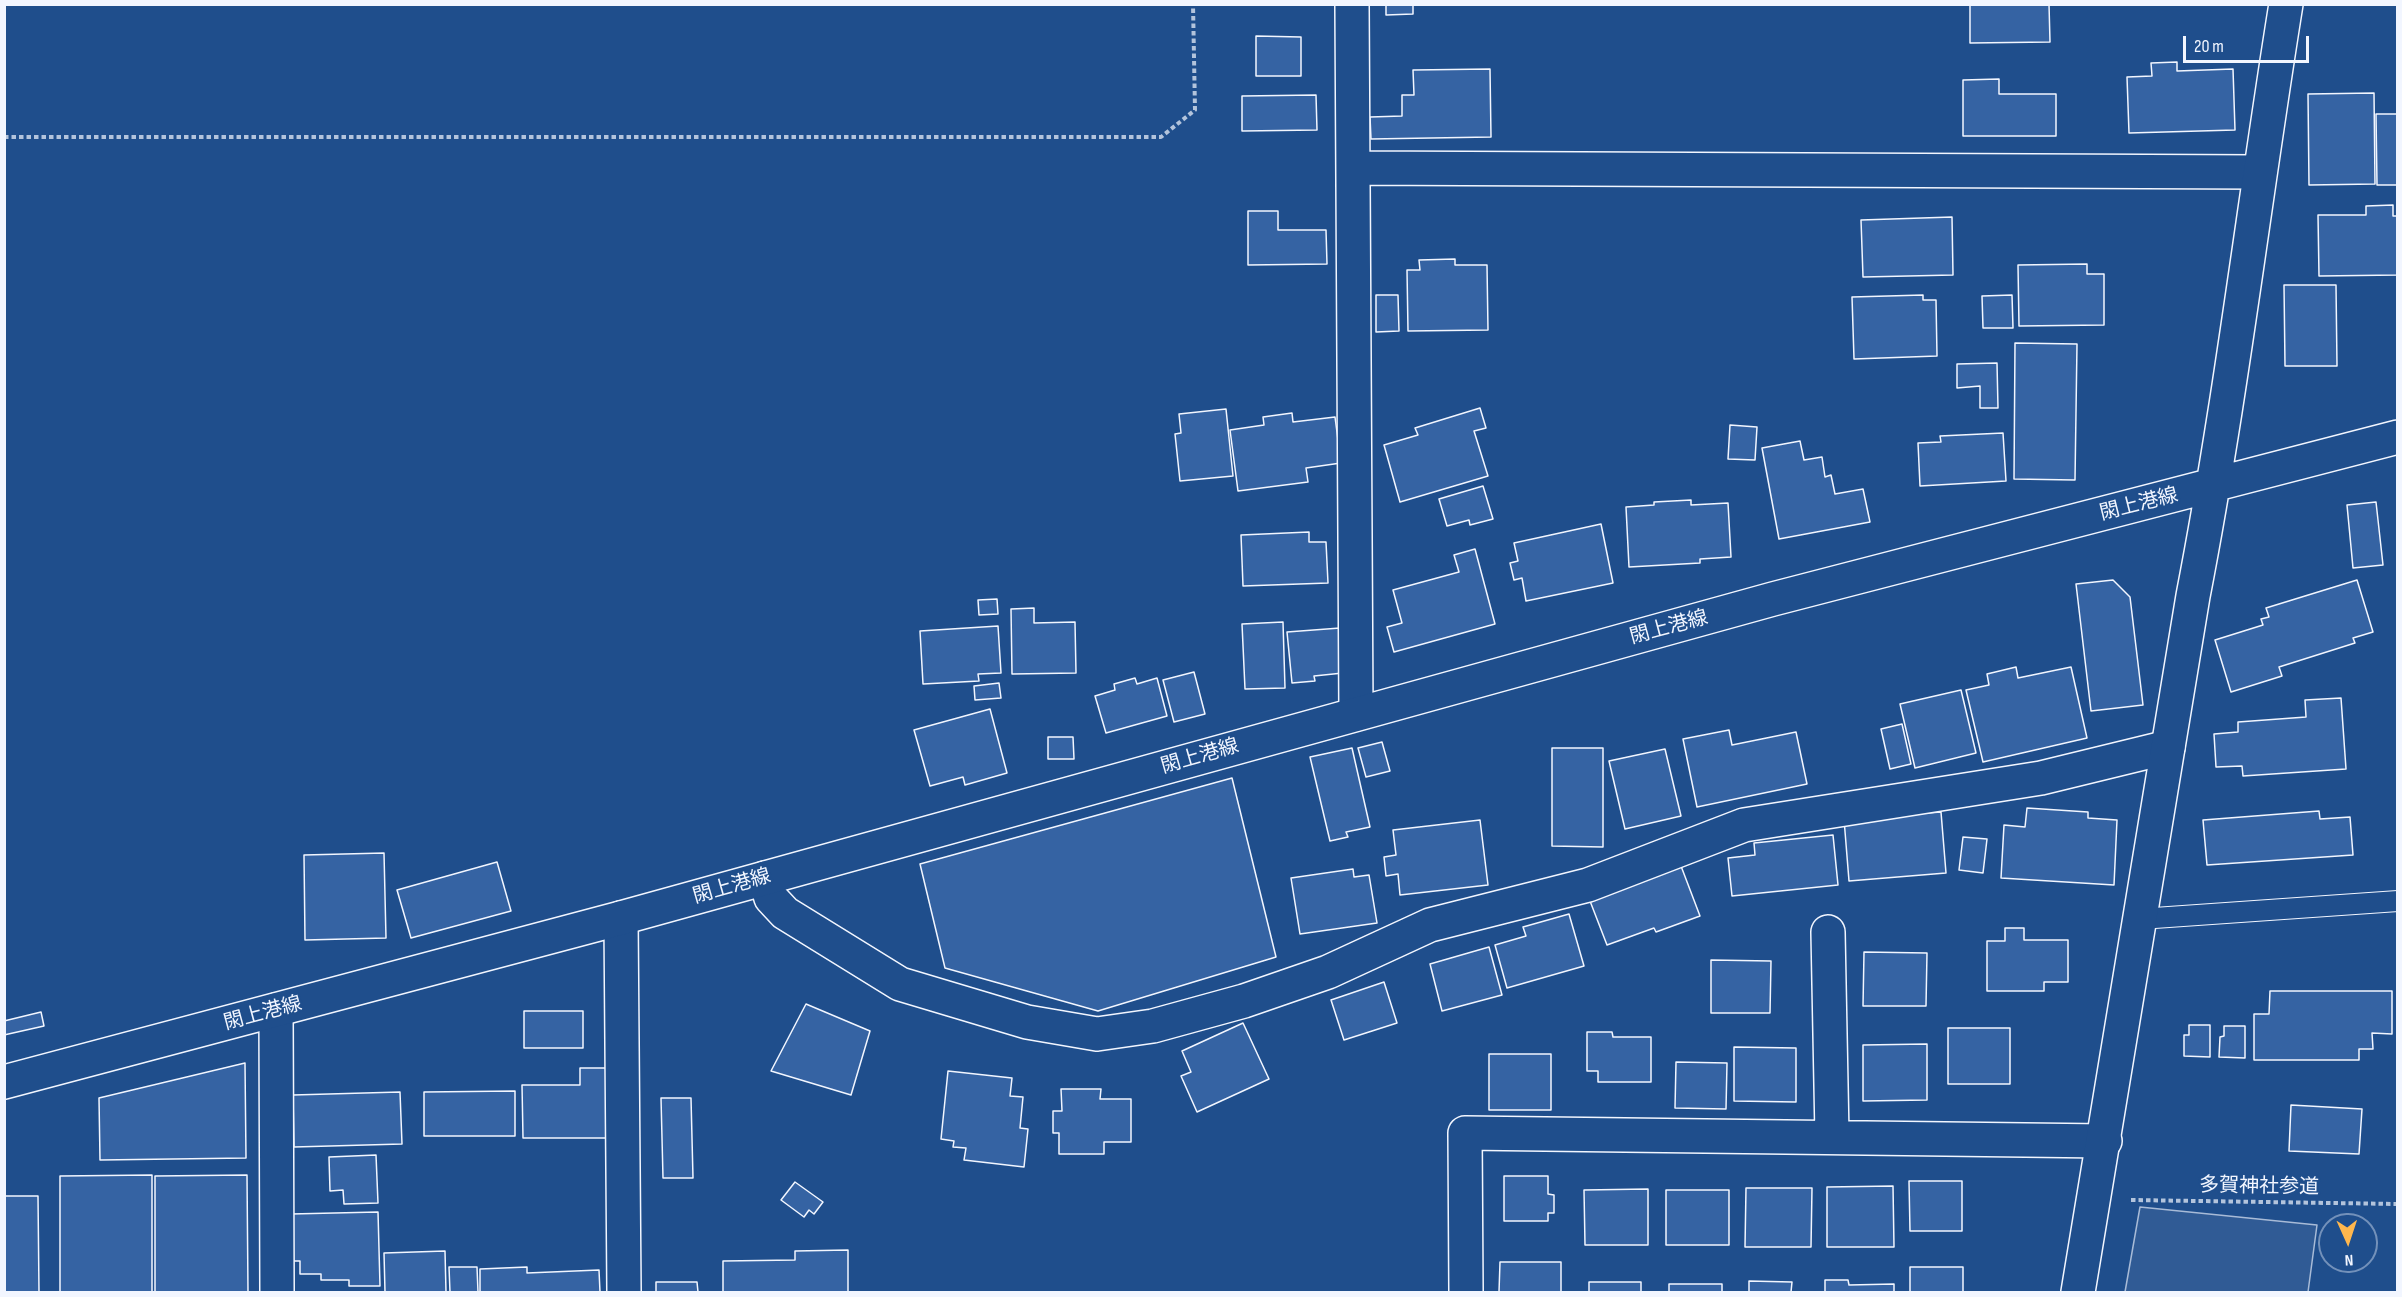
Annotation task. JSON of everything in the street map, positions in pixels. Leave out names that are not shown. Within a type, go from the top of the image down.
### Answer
[{"type":"street","points":[[1352,4],[1356,714]]},
{"type":"street","points":[[2078,1293],[2168,747],[2214,486],[2259,172],[2286,4]]},
{"type":"street","points":[[1353,168],[2259,172]]},
{"type":"street","name":"閖上港線","points":[[4,1082],[621,918],[1784,596],[2397,437]]},
{"type":"street","points":[[765,878],[771,898],[785,913],[900,984],[1027,1022],[1096,1034],[1153,1026],[1244,1001],[1328,972],[1430,925],[1588,885],[1744,825],[2042,778],[2168,747]]},
{"type":"street","points":[[621,918],[624,1293]]},
{"type":"street","points":[[1828,932],[1832,1136]]},
{"type":"street","points":[[276,1010],[277,1293]]},
{"type":"street","points":[[1466,1293],[1465,1133],[2104,1141]]},
{"type":"lane","points":[[2140,919],[2397,901]]},
{"type":"path","points":[[4,137],[1161,137],[1195,110],[1192,4]]},
{"type":"path","name":"多賀神社参道","points":[[2120,1200],[2397,1204]]},
{"type":"shaded area","points":[[2140,1207],[2317,1225],[2308,1292],[2125,1292]]},
{"type":"building","points":[[1386,4],[1413,4],[1413,14],[1386,15]]},
{"type":"building","points":[[1970,4],[2049,4],[2050,42],[1970,43]]},
{"type":"building","points":[[1256,36],[1301,37],[1301,76],[1256,76]]},
{"type":"building","points":[[2177,62],[2177,71],[2233,69],[2235,130],[2129,133],[2127,77],[2152,76],[2151,63]]},
{"type":"building","points":[[1490,69],[1491,137],[1371,139],[1370,117],[1402,116],[1402,95],[1414,95],[1413,70]]},
{"type":"building","points":[[1999,79],[1999,94],[2056,94],[2056,136],[1963,136],[1963,80]]},
{"type":"building","points":[[2374,93],[2375,184],[2309,185],[2308,94]]},
{"type":"building","points":[[1316,95],[1317,130],[1242,131],[1242,96]]},
{"type":"building","points":[[2376,114],[2398,114],[2398,185],[2377,185]]},
{"type":"building","points":[[2393,205],[2393,216],[2398,216],[2398,275],[2319,276],[2318,215],[2366,215],[2366,206]]},
{"type":"building","points":[[1248,211],[1278,211],[1278,230],[1326,230],[1327,264],[1248,265]]},
{"type":"building","points":[[1952,217],[1953,275],[1863,277],[1861,220]]},
{"type":"building","points":[[1455,259],[1455,265],[1487,265],[1488,330],[1408,331],[1407,270],[1420,270],[1419,260]]},
{"type":"building","points":[[2087,264],[2087,274],[2104,274],[2104,325],[2019,326],[2018,265]]},
{"type":"building","points":[[2284,285],[2336,285],[2337,366],[2285,366]]},
{"type":"building","points":[[1376,295],[1398,295],[1399,331],[1376,332]]},
{"type":"building","points":[[1923,295],[1923,300],[1936,300],[1937,356],[1854,359],[1852,297]]},
{"type":"building","points":[[2012,295],[2013,328],[1983,328],[1982,296]]},
{"type":"building","points":[[2015,343],[2077,344],[2075,480],[2014,479]]},
{"type":"building","points":[[1997,363],[1998,408],[1980,408],[1980,386],[1957,388],[1957,364]]},
{"type":"building","points":[[1480,408],[1486,428],[1474,431],[1488,476],[1400,502],[1384,445],[1418,435],[1415,428]]},
{"type":"building","points":[[1226,409],[1233,476],[1180,481],[1175,434],[1181,433],[1179,414]]},
{"type":"building","points":[[1292,413],[1293,422],[1335,417],[1341,463],[1306,468],[1308,482],[1238,491],[1230,430],[1264,425],[1263,417]]},
{"type":"building","points":[[1730,425],[1757,427],[1755,460],[1728,459]]},
{"type":"building","points":[[2003,433],[2006,481],[1920,486],[1918,443],[1941,442],[1940,436]]},
{"type":"building","points":[[1800,441],[1804,460],[1822,457],[1825,477],[1831,475],[1835,494],[1863,489],[1870,522],[1779,539],[1762,448]]},
{"type":"building","points":[[1483,486],[1493,519],[1470,525],[1469,520],[1447,526],[1439,499]]},
{"type":"building","points":[[1691,500],[1691,505],[1728,503],[1731,557],[1700,559],[1700,563],[1629,567],[1626,507],[1654,505],[1654,502]]},
{"type":"building","points":[[2376,502],[2383,565],[2353,568],[2347,505]]},
{"type":"building","points":[[1601,524],[1613,583],[1526,601],[1522,578],[1514,580],[1510,563],[1518,561],[1514,543]]},
{"type":"building","points":[[1309,532],[1309,542],[1326,542],[1328,583],[1243,586],[1241,535]]},
{"type":"building","points":[[1475,549],[1495,624],[1394,652],[1387,627],[1402,623],[1393,590],[1459,572],[1454,555]]},
{"type":"building","points":[[2113,580],[2130,597],[2143,705],[2091,711],[2076,584]]},
{"type":"building","points":[[2357,580],[2373,632],[2353,638],[2355,643],[2279,667],[2282,676],[2231,692],[2215,640],[2263,625],[2261,619],[2269,617],[2266,608]]},
{"type":"building","points":[[997,599],[998,614],[979,615],[978,600]]},
{"type":"building","points":[[1034,608],[1034,623],[1075,622],[1076,673],[1012,674],[1011,609]]},
{"type":"building","points":[[1283,622],[1285,688],[1245,689],[1242,624]]},
{"type":"building","points":[[998,626],[1001,673],[978,674],[979,681],[923,684],[920,631]]},
{"type":"building","points":[[1340,628],[1343,673],[1314,676],[1315,681],[1292,683],[1287,632]]},
{"type":"building","points":[[2016,667],[2018,678],[2071,667],[2087,738],[1983,762],[1966,690],[1989,685],[1987,674]]},
{"type":"building","points":[[1194,672],[1205,714],[1174,722],[1163,680]]},
{"type":"building","points":[[1135,678],[1137,684],[1157,678],[1167,716],[1106,733],[1095,696],[1115,690],[1114,684]]},
{"type":"building","points":[[999,683],[1001,698],[975,700],[974,686]]},
{"type":"building","points":[[1961,690],[1976,753],[1915,768],[1900,704]]},
{"type":"building","points":[[2341,698],[2346,769],[2243,776],[2242,766],[2216,767],[2214,734],[2238,732],[2238,722],[2306,717],[2305,700]]},
{"type":"building","points":[[990,709],[1007,773],[965,785],[963,777],[930,786],[914,730]]},
{"type":"building","points":[[1902,724],[1911,764],[1890,769],[1881,729]]},
{"type":"building","points":[[1729,730],[1732,745],[1796,732],[1807,784],[1697,807],[1683,739]]},
{"type":"building","points":[[1048,737],[1073,737],[1074,759],[1048,759]]},
{"type":"building","points":[[1382,742],[1390,771],[1366,777],[1358,748]]},
{"type":"building","points":[[1352,748],[1370,827],[1346,832],[1348,837],[1330,841],[1310,757]]},
{"type":"building","points":[[1552,748],[1603,748],[1603,847],[1552,846]]},
{"type":"building","points":[[1665,749],[1681,816],[1625,829],[1609,761]]},
{"type":"building","points":[[1232,778],[1276,957],[1098,1011],[945,968],[920,864]]},
{"type":"building","points":[[2027,808],[2088,812],[2088,818],[2117,820],[2114,885],[2001,878],[2004,825],[2025,827]]},
{"type":"building","points":[[2319,811],[2320,819],[2350,817],[2353,855],[2207,865],[2203,820]]},
{"type":"building","points":[[1941,812],[1946,873],[1849,881],[1844,819]]},
{"type":"building","points":[[1480,820],[1488,885],[1400,895],[1398,874],[1386,876],[1384,857],[1396,855],[1393,830]]},
{"type":"building","points":[[1833,835],[1838,885],[1732,896],[1728,858],[1755,855],[1754,843]]},
{"type":"building","points":[[1963,837],[1987,839],[1983,873],[1959,870]]},
{"type":"building","points":[[384,853],[386,938],[305,940],[304,855]]},
{"type":"building","points":[[497,862],[511,911],[411,938],[397,890]]},
{"type":"building","points":[[1681,866],[1700,916],[1656,932],[1654,928],[1607,945],[1590,901]]},
{"type":"building","points":[[1353,869],[1354,877],[1369,875],[1377,923],[1300,934],[1291,878]]},
{"type":"building","points":[[1569,914],[1584,966],[1507,988],[1495,945],[1526,936],[1523,927]]},
{"type":"building","points":[[2005,928],[2024,928],[2024,940],[2068,940],[2068,982],[2044,982],[2044,991],[1987,991],[1987,941],[2005,941]]},
{"type":"building","points":[[1489,947],[1502,995],[1442,1011],[1430,964]]},
{"type":"building","points":[[1864,952],[1927,953],[1926,1006],[1863,1006]]},
{"type":"building","points":[[1711,960],[1771,961],[1770,1013],[1711,1013]]},
{"type":"building","points":[[1384,982],[1397,1023],[1344,1040],[1331,1000]]},
{"type":"building","points":[[2270,991],[2392,991],[2392,1034],[2372,1033],[2373,1049],[2359,1049],[2359,1060],[2254,1060],[2254,1014],[2269,1014]]},
{"type":"building","points":[[806,1004],[870,1031],[851,1095],[771,1071]]},
{"type":"building","points":[[524,1011],[583,1011],[583,1048],[524,1048]]},
{"type":"building","points":[[41,1012],[44,1026],[4,1035],[4,1021]]},
{"type":"building","points":[[1243,1023],[1269,1079],[1197,1112],[1181,1076],[1191,1072],[1182,1051]]},
{"type":"building","points":[[2189,1025],[2210,1025],[2210,1057],[2184,1056],[2184,1035],[2189,1035]]},
{"type":"building","points":[[2224,1026],[2245,1026],[2245,1058],[2219,1057],[2220,1037],[2224,1036]]},
{"type":"building","points":[[1948,1028],[2010,1028],[2010,1084],[1948,1084]]},
{"type":"building","points":[[1587,1032],[1612,1032],[1613,1037],[1651,1037],[1651,1082],[1598,1082],[1598,1071],[1587,1071]]},
{"type":"building","points":[[1927,1044],[1927,1100],[1863,1101],[1863,1045]]},
{"type":"building","points":[[1734,1047],[1796,1048],[1796,1102],[1734,1101]]},
{"type":"building","points":[[1489,1054],[1551,1054],[1551,1110],[1489,1110]]},
{"type":"building","points":[[1676,1062],[1727,1063],[1726,1109],[1675,1108]]},
{"type":"building","points":[[245,1063],[246,1158],[100,1160],[99,1098]]},
{"type":"building","points":[[580,1068],[608,1068],[609,1138],[523,1138],[522,1085],[580,1085]]},
{"type":"building","points":[[948,1071],[1012,1078],[1010,1096],[1023,1097],[1020,1128],[1028,1129],[1024,1167],[964,1160],[966,1148],[953,1147],[954,1141],[941,1139]]},
{"type":"building","points":[[1061,1089],[1101,1089],[1100,1099],[1131,1099],[1131,1142],[1104,1142],[1104,1154],[1059,1154],[1059,1133],[1053,1133],[1053,1111],[1062,1111]]},
{"type":"building","points":[[515,1091],[515,1136],[424,1136],[424,1092]]},
{"type":"building","points":[[400,1092],[402,1144],[294,1147],[293,1095]]},
{"type":"building","points":[[661,1098],[691,1098],[693,1178],[663,1178]]},
{"type":"building","points":[[2291,1105],[2362,1109],[2359,1154],[2289,1151]]},
{"type":"building","points":[[376,1155],[378,1203],[344,1204],[343,1190],[330,1191],[329,1157]]},
{"type":"building","points":[[152,1175],[152,1292],[60,1292],[60,1176]]},
{"type":"building","points":[[247,1175],[248,1292],[155,1292],[155,1176]]},
{"type":"building","points":[[1504,1176],[1548,1176],[1548,1194],[1554,1195],[1554,1213],[1548,1213],[1548,1221],[1504,1221]]},
{"type":"building","points":[[1909,1181],[1962,1181],[1962,1231],[1910,1231]]},
{"type":"building","points":[[795,1182],[823,1202],[814,1214],[809,1210],[804,1217],[781,1200]]},
{"type":"building","points":[[1893,1186],[1894,1247],[1827,1247],[1827,1187]]},
{"type":"building","points":[[1746,1188],[1812,1188],[1811,1247],[1745,1247]]},
{"type":"building","points":[[1648,1189],[1648,1245],[1585,1245],[1584,1190]]},
{"type":"building","points":[[1666,1190],[1729,1190],[1729,1245],[1666,1245]]},
{"type":"building","points":[[4,1196],[38,1196],[39,1292],[4,1292]]},
{"type":"building","points":[[378,1212],[380,1286],[349,1286],[349,1280],[321,1280],[321,1274],[300,1274],[300,1261],[293,1261],[291,1214]]},
{"type":"building","points":[[848,1250],[848,1292],[723,1292],[723,1261],[795,1260],[795,1251]]},
{"type":"building","points":[[445,1251],[446,1292],[385,1292],[384,1253]]},
{"type":"building","points":[[1500,1262],[1561,1262],[1561,1292],[1499,1292]]},
{"type":"building","points":[[449,1267],[477,1267],[478,1292],[450,1292]]},
{"type":"building","points":[[527,1267],[527,1273],[599,1270],[600,1292],[480,1292],[480,1269]]},
{"type":"building","points":[[1910,1267],[1963,1267],[1963,1292],[1910,1292]]},
{"type":"building","points":[[1825,1280],[1848,1280],[1849,1285],[1894,1284],[1894,1292],[1825,1292]]},
{"type":"building","points":[[1749,1281],[1792,1282],[1791,1292],[1749,1292]]},
{"type":"building","points":[[656,1282],[697,1282],[698,1292],[656,1292]]},
{"type":"building","points":[[1589,1282],[1641,1282],[1641,1292],[1589,1292]]},
{"type":"building","points":[[1669,1284],[1722,1284],[1722,1292],[1669,1292]]}]
